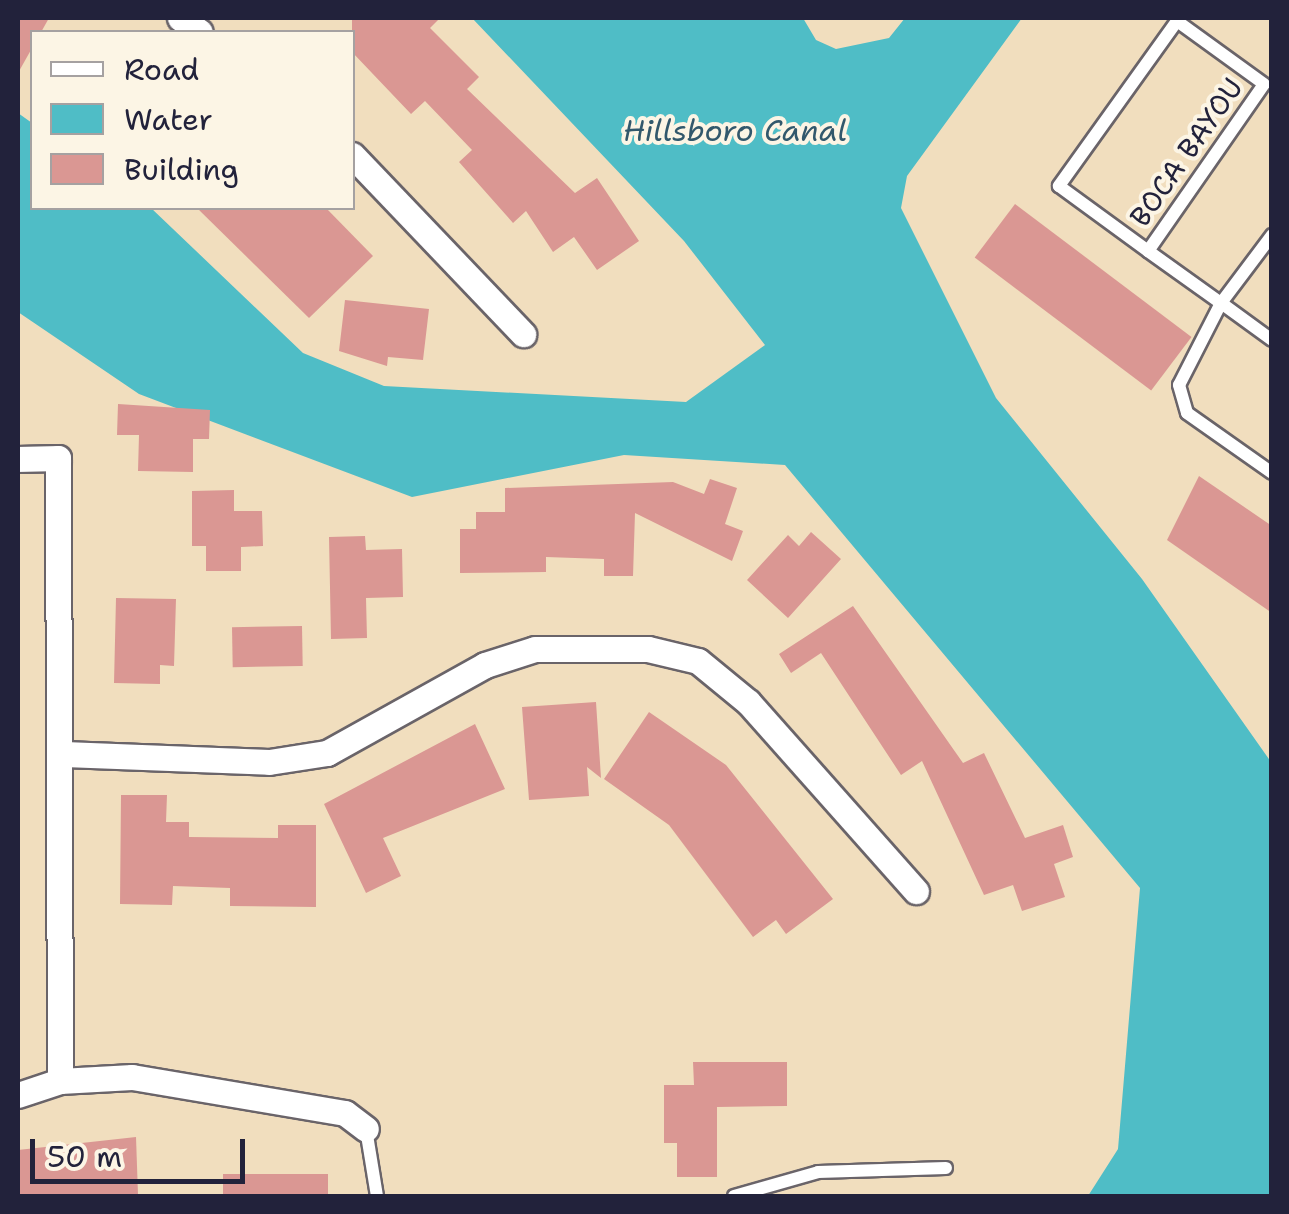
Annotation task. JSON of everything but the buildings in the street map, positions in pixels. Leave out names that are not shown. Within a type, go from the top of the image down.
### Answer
[{"type":"street","points":[[355,158],[523,334]]},
{"type":"street","points":[[18,458],[58,458],[64,754],[60,1081]]},
{"type":"street","points":[[64,754],[270,762],[326,753],[502,660],[592,645],[648,650],[698,661],[748,702],[916,891]]},
{"type":"street","points":[[18,1095],[60,1081],[204,1084],[345,1113],[366,1129]]},
{"type":"lane","name":"BOCA BAYOU","points":[[1148,250],[1264,84],[1177,21],[1058,186],[1272,340]]},
{"type":"lane","points":[[1272,236],[1221,303],[1179,384],[1187,413],[1272,473]]},
{"type":"lane","points":[[366,1129],[377,1196]]},
{"type":"lane","points":[[734,1196],[818,1172],[946,1168]]},
{"type":"water","name":"Hillsboro Canal","points":[[472,18],[803,18],[816,40],[836,49],[889,38],[905,18],[1022,18],[907,176],[901,208],[996,398],[1142,579],[1271,762],[1271,1196],[1088,1196],[1118,1149],[1140,888],[785,465],[624,455],[412,497],[139,394],[18,312],[18,113],[30,122],[30,210],[153,210],[303,353],[384,386],[686,402],[765,345],[684,241]]}]
